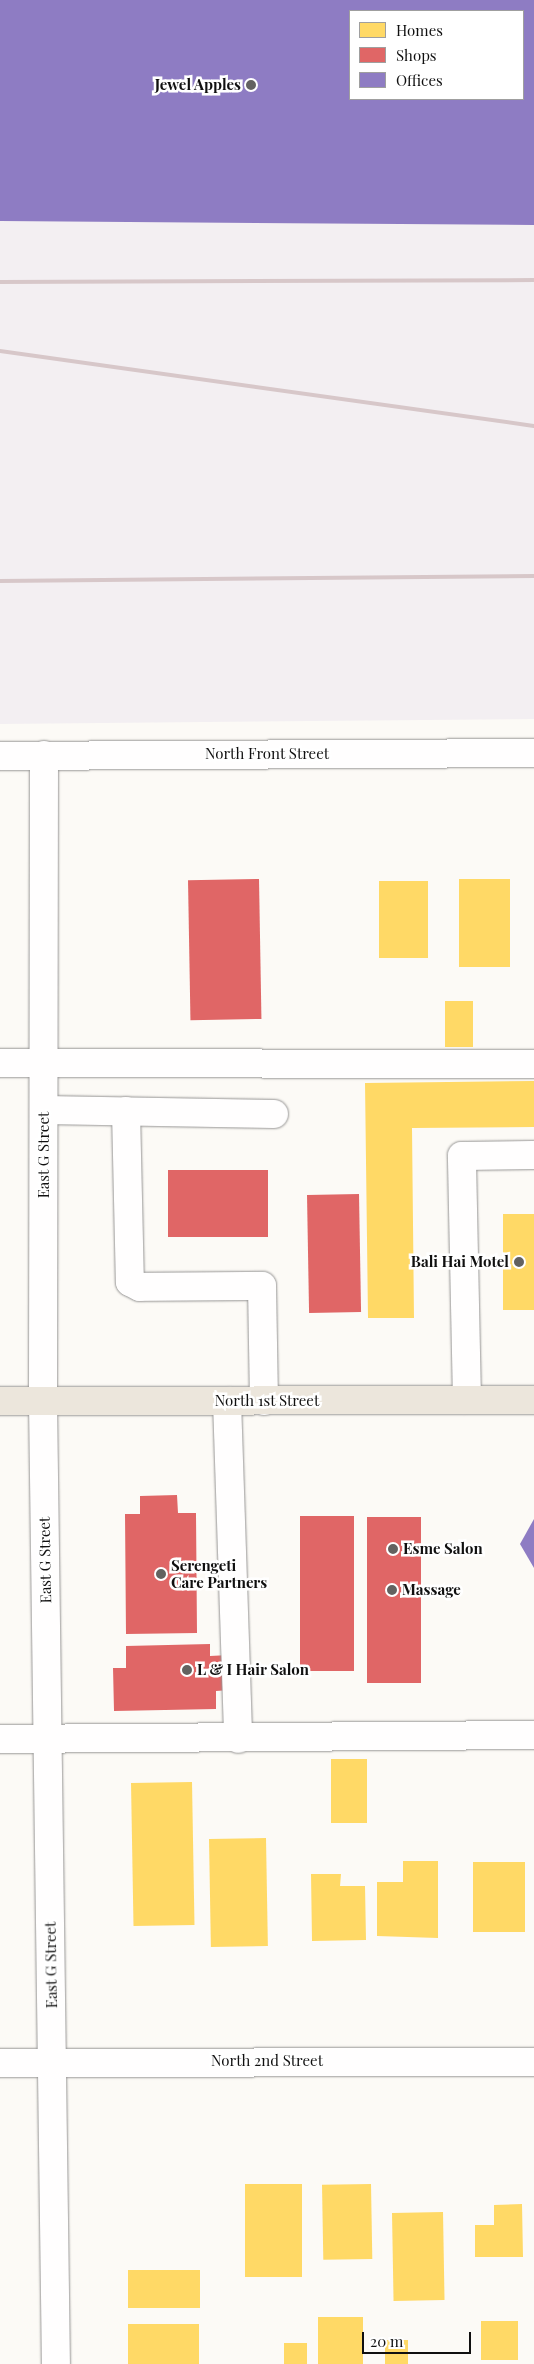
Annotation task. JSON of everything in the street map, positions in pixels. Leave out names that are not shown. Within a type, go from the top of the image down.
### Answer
[{"type":"main road","name":"North 1st Street","points":[[0,1401],[534,1400]]},
{"type":"street","name":"North Front Street","points":[[0,756],[534,753]]},
{"type":"street","name":"East G Street","points":[[44,755],[43,1402],[56,2364]]},
{"type":"street","points":[[0,1063],[43,1066],[534,1064]]},
{"type":"street","points":[[44,1110],[274,1114]]},
{"type":"street","points":[[126,1111],[130,1282],[140,1287],[262,1286],[264,1401]]},
{"type":"street","points":[[466,1400],[462,1156],[534,1155]]},
{"type":"street","points":[[227,1401],[238,1739]]},
{"type":"street","points":[[0,1739],[47,1741],[534,1735]]},
{"type":"street","name":"North 2nd Street","points":[[0,2063],[52,2061],[534,2062]]},
{"type":"shaded area","points":[[0,0],[534,0],[534,719],[0,724]]},
{"type":"building: Homes","points":[[459,879],[510,879],[510,967],[459,967]]},
{"type":"building: Homes","points":[[379,881],[428,881],[428,958],[379,958]]},
{"type":"building: Homes","points":[[445,1001],[473,1001],[473,1047],[445,1047]]},
{"type":"building: Homes","points":[[534,1081],[534,1127],[412,1128],[414,1318],[368,1318],[365,1083]]},
{"type":"building: Homes","name":"Bali Hai Motel","points":[[503,1214],[534,1214],[534,1310],[503,1310]]},
{"type":"building: Homes","points":[[331,1759],[367,1759],[367,1823],[331,1823]]},
{"type":"building: Homes","points":[[192,1782],[194,1925],[134,1926],[131,1783]]},
{"type":"building: Homes","points":[[266,1838],[268,1946],[211,1947],[209,1839]]},
{"type":"building: Homes","points":[[403,1861],[438,1861],[438,1938],[377,1936],[377,1882],[403,1882]]},
{"type":"building: Homes","points":[[473,1862],[525,1862],[525,1932],[473,1932]]},
{"type":"building: Homes","points":[[311,1874],[341,1874],[340,1886],[365,1886],[366,1940],[312,1941]]},
{"type":"building: Homes","points":[[245,2184],[302,2184],[302,2277],[245,2277]]},
{"type":"building: Homes","points":[[371,2184],[372,2259],[323,2260],[322,2185]]},
{"type":"building: Homes","points":[[522,2204],[523,2257],[475,2257],[475,2225],[494,2225],[494,2205]]},
{"type":"building: Homes","points":[[443,2212],[445,2300],[394,2301],[392,2213]]},
{"type":"building: Homes","points":[[128,2270],[200,2270],[200,2308],[128,2308]]},
{"type":"building: Homes","points":[[318,2317],[363,2317],[363,2364],[318,2364]]},
{"type":"building: Homes","points":[[481,2321],[518,2321],[518,2360],[481,2360]]},
{"type":"building: Homes","points":[[128,2324],[199,2324],[199,2364],[128,2364]]},
{"type":"building: Homes","points":[[385,2340],[408,2340],[408,2364],[385,2364]]},
{"type":"building: Homes","points":[[284,2343],[307,2343],[307,2364],[284,2364]]},
{"type":"building: Shops","points":[[259,879],[261,1019],[190,1020],[188,880]]},
{"type":"building: Shops","points":[[168,1170],[268,1170],[268,1237],[168,1237]]},
{"type":"building: Shops","points":[[359,1194],[361,1312],[309,1313],[307,1195]]},
{"type":"building: Shops","name":"Serengeti Care Partners","points":[[177,1495],[178,1513],[196,1513],[197,1633],[126,1634],[125,1514],[140,1514],[140,1496]]},
{"type":"building: Shops","points":[[300,1516],[354,1516],[354,1671],[300,1671]]},
{"type":"building: Shops","points":[[367,1517],[421,1517],[421,1683],[367,1683]]},
{"type":"building: Shops","points":[[210,1644],[210,1656],[229,1655],[230,1690],[216,1691],[216,1709],[114,1711],[113,1668],[126,1668],[126,1646]]},
{"type":"building: Offices","points":[[0,0],[534,0],[534,225],[0,221]]},
{"type":"building: Offices","points":[[534,1519],[534,1568],[520,1544]]},
{"type":"railway","points":[[0,282],[534,280]]},
{"type":"railway","points":[[0,351],[534,426]]},
{"type":"railway","points":[[0,581],[534,576]]},
{"type":"place","name":"Jewel Apples","points":[[251,85]]},
{"type":"place","name":"Bali Hai Motel","points":[[519,1262]]},
{"type":"place","name":"Esme Salon","points":[[393,1549]]},
{"type":"place","name":"Serengeti Care Partners","points":[[161,1574]]},
{"type":"place","name":"Massage","points":[[392,1590]]},
{"type":"place","name":"L & I Hair Salon","points":[[187,1670]]}]
